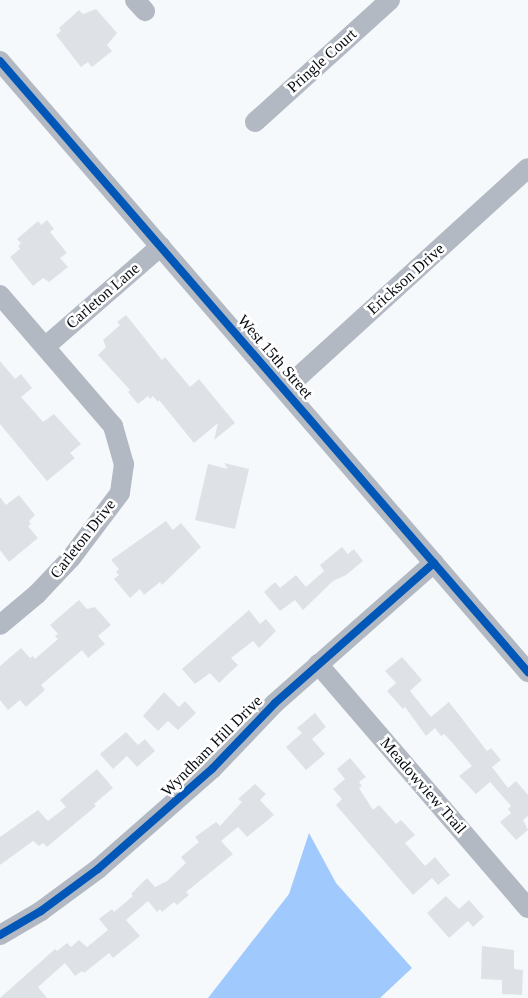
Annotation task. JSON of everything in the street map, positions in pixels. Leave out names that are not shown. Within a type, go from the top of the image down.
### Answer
[{"type":"street","name":"Pringle Court","points":[[255,122],[390,0]]},
{"type":"street","name":"West 15th Street","points":[[0,61],[528,672]]},
{"type":"street","name":"Erickson Drive","points":[[285,389],[528,168]]},
{"type":"street","name":"Carleton Lane","points":[[46,346],[161,246]]},
{"type":"street","name":"Carleton Drive","points":[[0,295],[46,346],[112,426],[124,464],[120,493],[58,573],[0,625]]},
{"type":"street","name":"Wyndham Hill Drive","points":[[0,934],[41,911],[98,869],[212,770],[275,703],[434,563]]},
{"type":"street","name":"Meadowview Trail","points":[[318,664],[528,908]]},
{"type":"water","points":[[309,833],[336,883],[412,968],[380,998],[208,998],[289,894]]},
{"type":"building","points":[[96,9],[117,33],[107,45],[112,51],[92,67],[88,62],[81,67],[56,35],[61,31],[59,28],[79,10],[83,14]]},
{"type":"building","points":[[47,220],[54,229],[50,232],[67,253],[60,258],[68,267],[49,282],[43,278],[33,286],[10,257],[20,249],[18,246],[21,243],[17,239],[38,221],[41,225]]},
{"type":"building","points":[[126,315],[162,360],[165,357],[190,387],[199,379],[235,423],[214,440],[218,423],[194,443],[159,400],[158,402],[153,396],[150,399],[148,396],[138,404],[128,392],[130,390],[98,355],[106,347],[103,340],[120,325],[117,322]]},
{"type":"building","points":[[0,361],[15,379],[21,374],[32,388],[21,397],[43,422],[54,414],[81,444],[70,453],[75,458],[47,481],[0,424]]},
{"type":"building","points":[[224,463],[249,469],[235,529],[195,520],[208,464],[228,469]]},
{"type":"building","points":[[19,495],[35,515],[29,521],[31,524],[28,526],[38,538],[9,562],[0,550],[0,497],[6,505]]},
{"type":"building","points":[[166,521],[173,530],[181,523],[201,547],[162,585],[160,582],[144,595],[140,589],[130,598],[114,579],[119,575],[116,572],[119,569],[111,560]]},
{"type":"building","points":[[342,547],[348,554],[354,549],[363,561],[346,575],[333,581],[303,610],[295,600],[280,611],[264,592],[275,582],[280,588],[296,575],[306,587],[324,571],[320,565]]},
{"type":"building","points":[[79,600],[87,609],[95,607],[111,625],[98,636],[105,644],[88,658],[82,650],[41,685],[45,690],[26,707],[20,700],[8,710],[0,700],[0,666],[21,648],[30,658],[33,656],[35,659],[58,639],[55,636],[58,634],[50,625]]},
{"type":"building","points":[[249,610],[260,624],[266,619],[276,631],[259,648],[253,641],[231,658],[238,665],[219,683],[210,673],[195,684],[182,669]]},
{"type":"building","points":[[402,657],[422,680],[410,691],[431,717],[449,702],[487,751],[491,748],[501,760],[492,767],[508,788],[516,781],[528,795],[528,816],[523,820],[528,830],[516,840],[500,822],[511,813],[508,809],[511,806],[490,782],[476,794],[459,776],[472,766],[449,739],[444,734],[441,736],[435,728],[426,736],[405,707],[403,709],[387,691],[396,683],[385,671]]},
{"type":"building","points":[[164,692],[179,707],[185,701],[196,713],[178,730],[168,721],[158,731],[143,716]]},
{"type":"building","points":[[315,713],[326,727],[312,739],[325,754],[306,770],[286,747],[302,733],[297,728]]},
{"type":"building","points":[[126,732],[138,745],[145,739],[155,751],[137,767],[127,756],[113,769],[100,754]]},
{"type":"building","points":[[350,758],[366,777],[359,782],[362,786],[359,788],[373,810],[379,805],[396,824],[401,820],[415,835],[405,843],[425,866],[435,857],[450,875],[438,885],[432,878],[413,895],[336,805],[342,799],[333,789],[345,779],[337,769]]},
{"type":"building","points":[[97,769],[113,788],[94,804],[96,806],[47,847],[43,843],[39,846],[33,841],[0,865],[0,837],[38,810],[48,821],[66,807],[60,800]]},
{"type":"building","points":[[255,784],[266,794],[260,800],[274,815],[247,837],[238,827],[221,841],[233,854],[186,892],[189,895],[177,905],[174,902],[162,912],[160,909],[157,912],[148,901],[126,920],[140,936],[113,958],[109,953],[84,973],[82,971],[75,976],[65,963],[38,987],[47,998],[0,998],[55,949],[57,951],[67,943],[71,947],[79,940],[87,947],[108,930],[99,919],[112,909],[114,912],[133,896],[131,894],[147,878],[155,887],[167,881],[186,863],[181,857],[199,842],[195,837],[216,822],[220,826],[242,802],[238,799]]},
{"type":"building","points":[[446,896],[459,909],[469,900],[484,917],[473,927],[468,921],[449,938],[427,913]]},
{"type":"building","points":[[482,946],[514,950],[514,969],[523,970],[522,995],[502,994],[502,980],[481,979]]},
{"type":"cycle path","points":[[0,61],[528,672]]},
{"type":"cycle path","points":[[0,935],[41,911],[98,869],[212,769],[275,703],[434,563]]}]
